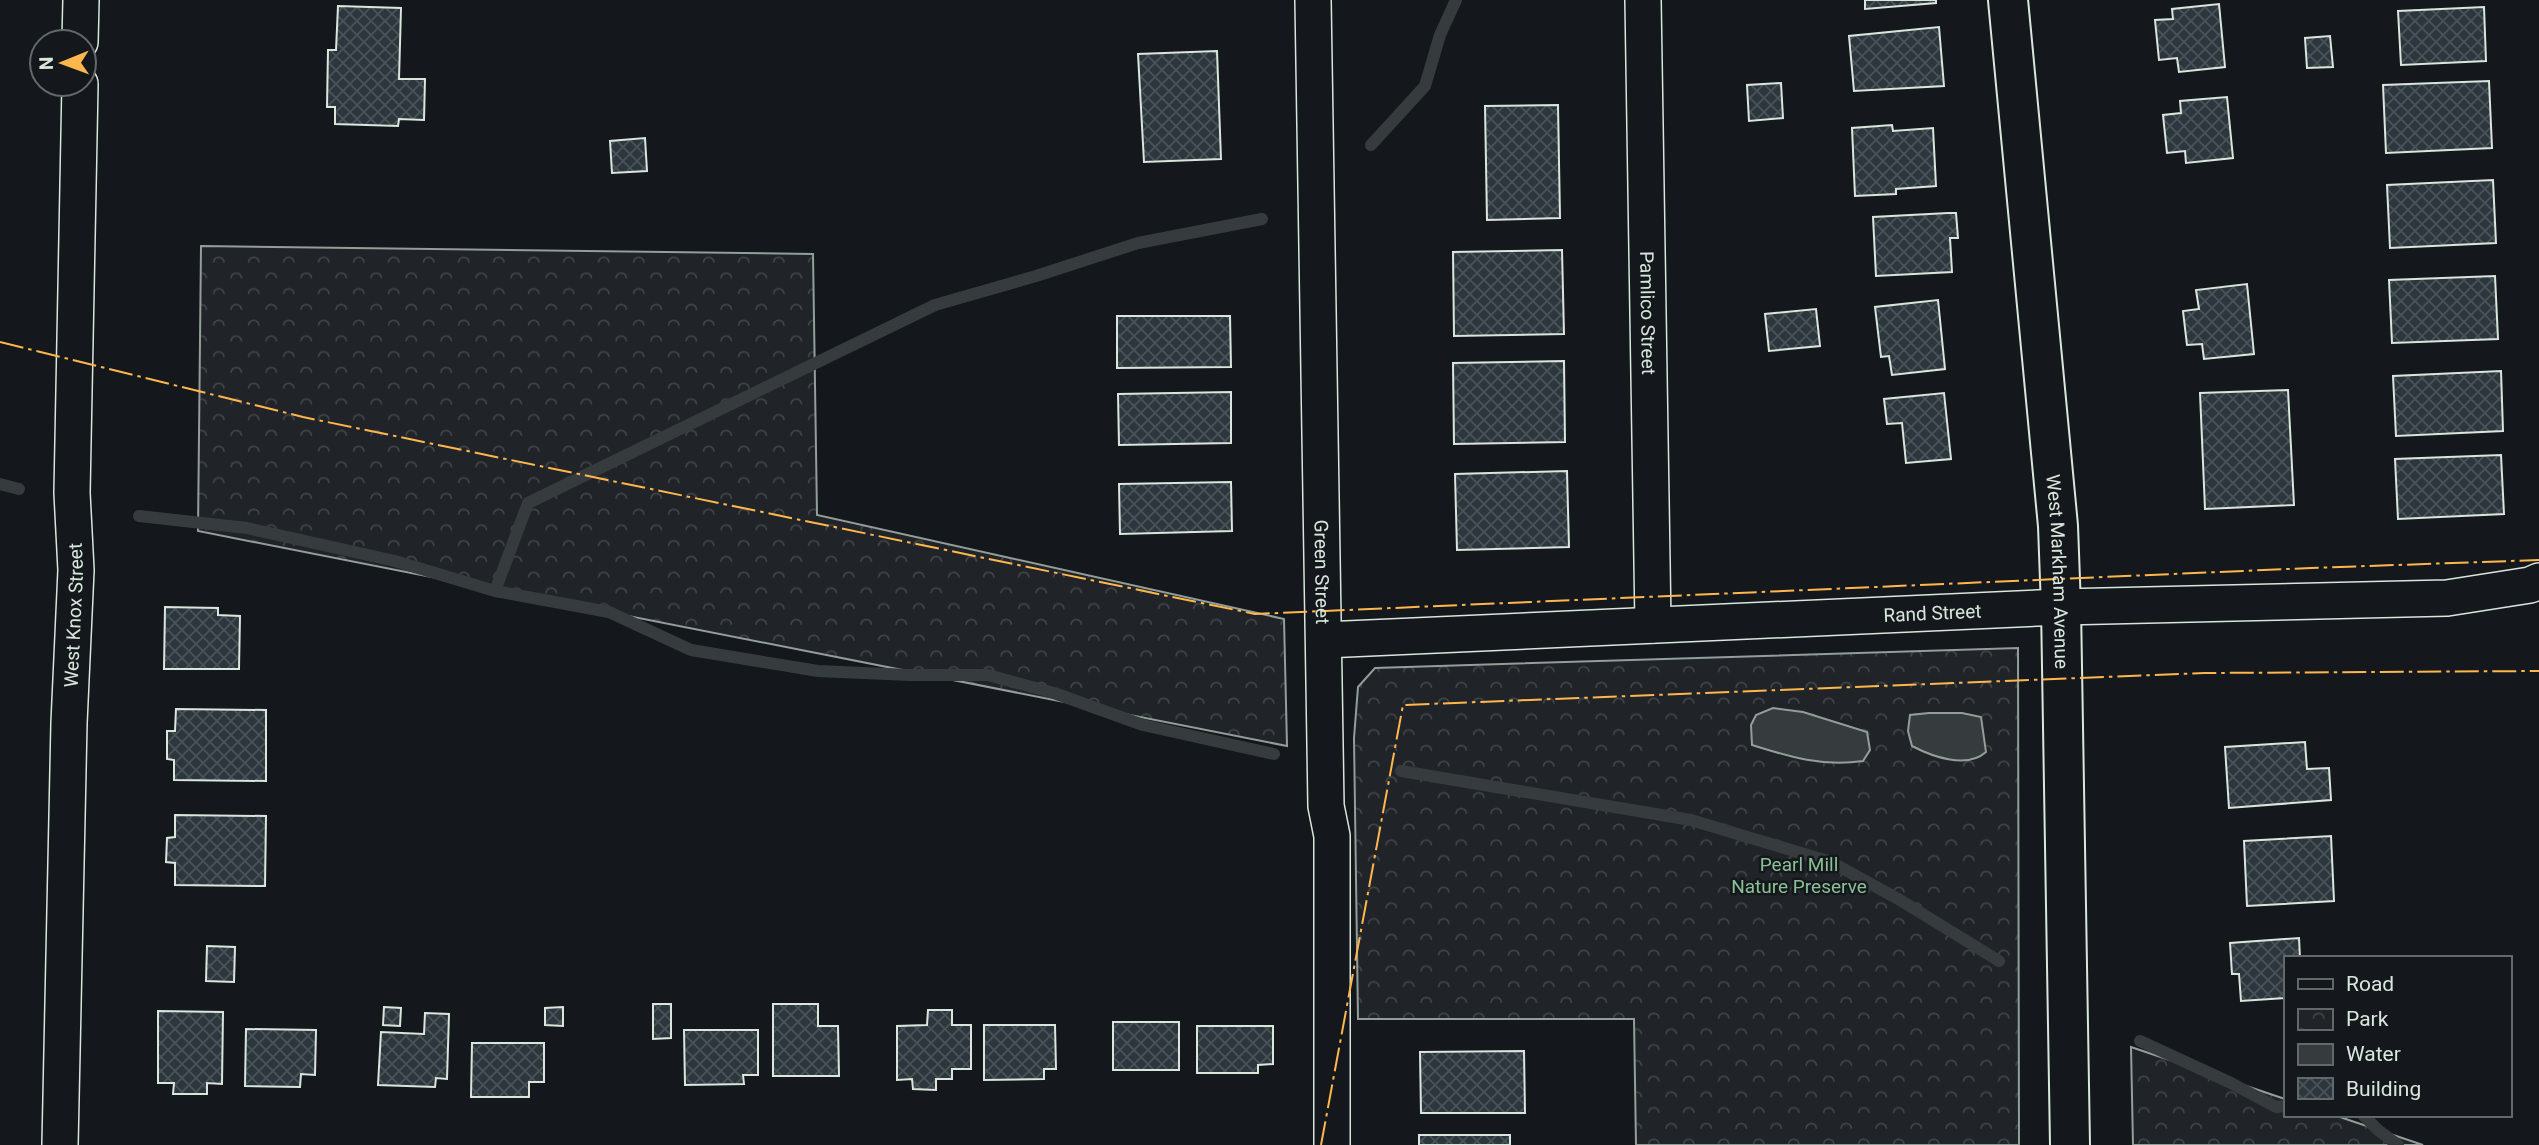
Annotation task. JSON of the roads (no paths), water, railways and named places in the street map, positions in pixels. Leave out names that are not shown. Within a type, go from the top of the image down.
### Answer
[{"type":"street","points":[[80,28],[81,0]]},
{"type":"street","name":"Green Street","points":[[1313,0],[1326,806],[1332,836],[1332,1145]]},
{"type":"street","name":"Pamlico Street","points":[[1643,0],[1653,625]]},
{"type":"street","name":"West Markham Avenue","points":[[2008,0],[2058,526],[2070,1145]]},
{"type":"street","name":"West Knox Street","points":[[60,1145],[69,723],[76,570],[72,493],[80,98]]},
{"type":"street","name":"Rand Street","points":[[1324,640],[2061,607],[2447,598],[2530,585],[2539,581]]},
{"type":"water","points":[[1773,708],[1803,712],[1867,732],[1870,750],[1863,761],[1834,763],[1793,757],[1752,745],[1751,725],[1756,715]]},
{"type":"water","points":[[1962,713],[1981,717],[1986,752],[1969,760],[1950,760],[1912,746],[1908,731],[1910,715]]},
{"type":"waterway","points":[[1371,145],[1425,86],[1440,35],[1456,0]]},
{"type":"waterway","points":[[495,591],[528,503],[935,305],[1138,243],[1262,219]]},
{"type":"waterway","points":[[0,484],[19,489]]},
{"type":"waterway","points":[[139,516],[247,528],[395,561],[495,591],[609,612],[691,650],[818,671],[988,675],[1054,693],[1143,725],[1274,754]]},
{"type":"waterway","points":[[1401,771],[1691,820],[1831,862],[1900,900],[1999,961]]},
{"type":"waterway","points":[[2140,1041],[2276,1107],[2284,1106]]},
{"type":"waterway","points":[[2365,1117],[2398,1145]]},
{"type":"park label","name":"Pearl Mill Nature Preserve","points":[[1799,875]]}]
